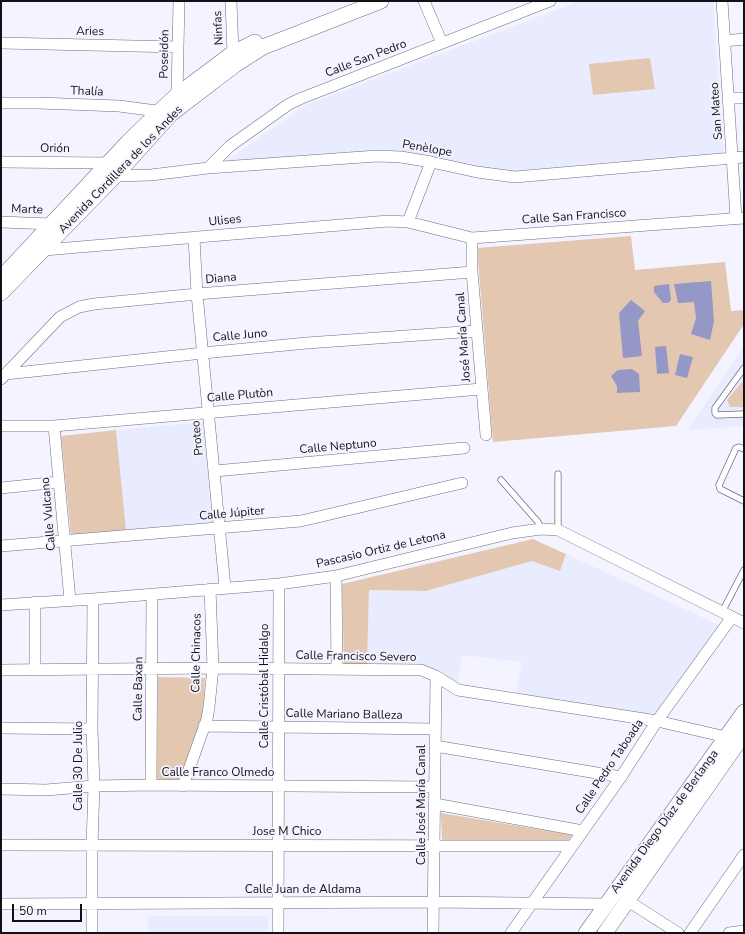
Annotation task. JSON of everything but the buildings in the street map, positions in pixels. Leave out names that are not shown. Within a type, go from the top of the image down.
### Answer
[{"type":"street","name":"Poseidón","points":[[172,106],[178,47],[179,1]]},
{"type":"street","name":"Ninfas","points":[[231,1],[234,53]]},
{"type":"street","name":"Avenida Cordillera de los Andes","points":[[1,293],[44,250],[112,170],[128,142],[234,53],[270,34],[354,1]]},
{"type":"street","name":"Avenida Cordillera de los Andes","points":[[172,106],[263,47],[381,1]]},
{"type":"street","points":[[424,1],[442,43]]},
{"type":"street","name":"Calle San Pedro","points":[[208,168],[230,146],[289,104],[550,1]]},
{"type":"street","name":"San Mateo","points":[[722,1],[729,98],[739,158],[740,218]]},
{"type":"street","points":[[724,41],[744,39]]},
{"type":"street","name":"Aries","points":[[1,43],[178,47]]},
{"type":"street","points":[[729,98],[744,98]]},
{"type":"street","name":"Thalía","points":[[1,104],[38,103],[172,106]]},
{"type":"street","name":"Penèlope","points":[[112,170],[151,175],[208,168],[377,156],[401,157],[477,172],[515,177],[739,158]]},
{"type":"street","name":"Orión","points":[[1,162],[112,170]]},
{"type":"street","points":[[408,222],[430,162]]},
{"type":"street","name":"Avenida Cordillera de los Andes","points":[[1,278],[51,224],[112,170]]},
{"type":"street","name":"Calle San Francisco","points":[[408,222],[472,238],[740,218]]},
{"type":"street","name":"Marte","points":[[1,222],[51,224]]},
{"type":"street","name":"Ulises","points":[[44,250],[365,222],[408,222]]},
{"type":"street","name":"Proteo","points":[[194,237],[197,294],[225,588]]},
{"type":"street","name":"José María Canal","points":[[472,238],[472,272],[476,331],[486,435]]},
{"type":"street","name":"Diana","points":[[3,376],[60,317],[75,308],[94,304],[197,294],[472,272]]},
{"type":"street","name":"Calle Juno","points":[[3,376],[203,353],[476,331]]},
{"type":"street","name":"Calle Plutòn","points":[[1,426],[54,426],[481,389]]},
{"type":"street","name":"Calle Vulcano","points":[[54,426],[70,600]]},
{"type":"street","name":"Calle Neptuno","points":[[215,471],[464,448]]},
{"type":"street","points":[[1,488],[59,482]]},
{"type":"street","name":"Calle Júpiter","points":[[1,546],[301,521],[462,483]]},
{"type":"street","name":"Pascasio Ortiz de Letona","points":[[1,605],[279,584],[336,576],[512,533],[541,529],[558,530],[744,623]]},
{"type":"street","points":[[336,576],[337,669]]},
{"type":"street","name":"Calle Cristóbal Hidalgo","points":[[278,933],[279,584]]},
{"type":"street","name":"Calle Chinacos","points":[[183,786],[209,707],[213,668],[210,589]]},
{"type":"street","name":"Calle Baxan","points":[[151,785],[152,594]]},
{"type":"street","name":"Calle 30 De Julio","points":[[92,933],[94,786],[92,729],[93,599]]},
{"type":"street","points":[[35,602],[35,670]]},
{"type":"street","name":"Calle Pedro Taboada","points":[[511,933],[621,777],[727,614]]},
{"type":"street","name":"Calle Francisco Severo","points":[[1,670],[213,668],[420,670],[436,676],[458,690],[657,721],[726,737]]},
{"type":"street","name":"Calle José María Canal","points":[[434,933],[436,676]]},
{"type":"street","name":"Avenida Diego Díaz de Berlanga","points":[[586,933],[744,712]]},
{"type":"street","name":"Calle Mariano Balleza","points":[[204,726],[435,729]]},
{"type":"street","points":[[1,728],[92,729]]},
{"type":"street","name":"Avenida Diego Díaz de Berlanga","points":[[605,933],[744,734]]},
{"type":"street","points":[[435,746],[621,777]]},
{"type":"street","name":"Calle Franco Olmedo","points":[[1,789],[46,790],[94,786],[151,785],[434,787]]},
{"type":"street","points":[[435,804],[583,831]]},
{"type":"street","name":"Jose M Chico","points":[[1,845],[572,846]]},
{"type":"street","points":[[690,933],[740,866],[744,855]]},
{"type":"street","points":[[628,901],[674,932]]},
{"type":"street","name":"Calle Juan de Aldama","points":[[1,904],[92,905],[434,902],[606,904]]},
{"type":"street","points":[[729,933],[744,931]]},
{"type":"lane","points":[[744,368],[716,406],[715,411],[717,415],[744,414]]},
{"type":"lane","points":[[744,449],[739,447],[736,448],[719,483],[719,487],[744,501]]},
{"type":"lane","points":[[558,474],[558,530]]},
{"type":"lane","points":[[501,480],[538,522],[541,529]]},
{"type":"lane","points":[[727,614],[744,570]]},
{"type":"shaded area","points":[[580,1],[713,1],[724,158],[509,174],[372,153],[224,163],[306,105]]},
{"type":"shaded area","points":[[650,58],[655,89],[593,95],[589,64]]},
{"type":"shaded area","points":[[631,236],[635,270],[725,262],[731,311],[744,310],[744,324],[676,426],[493,442],[477,248]]},
{"type":"shaded area","points":[[744,346],[744,426],[688,430]]},
{"type":"shaded area","points":[[742,382],[744,384],[744,407],[730,407],[727,400]]},
{"type":"shaded area","points":[[203,422],[212,524],[126,531],[116,430]]},
{"type":"shaded area","points":[[116,430],[126,531],[71,535],[61,436]]},
{"type":"shaded area","points":[[533,539],[566,554],[560,571],[532,561],[426,591],[369,590],[367,666],[344,666],[342,584]]},
{"type":"shaded area","points":[[566,554],[721,626],[654,717],[516,693],[522,662],[462,655],[458,685],[427,666],[367,666],[369,590],[426,591],[532,561],[560,570]]},
{"type":"shaded area","points":[[158,677],[205,678],[203,714],[178,782],[157,783]]},
{"type":"shaded area","points":[[441,813],[572,835],[567,842],[442,841]]},
{"type":"shaded area","points":[[148,916],[268,916],[268,933],[149,933]]},
{"type":"water","points":[[711,281],[714,321],[710,340],[691,334],[696,318],[694,302],[678,303],[674,284]]},
{"type":"water","points":[[669,284],[671,300],[668,303],[663,303],[654,292],[654,286]]},
{"type":"water","points":[[631,300],[645,311],[638,321],[642,356],[623,358],[619,313]]},
{"type":"water","points":[[666,346],[669,373],[657,374],[655,347]]},
{"type":"water","points":[[680,354],[693,357],[687,378],[675,375]]},
{"type":"water","points":[[632,369],[639,374],[640,392],[617,393],[617,386],[611,376],[618,370]]}]
